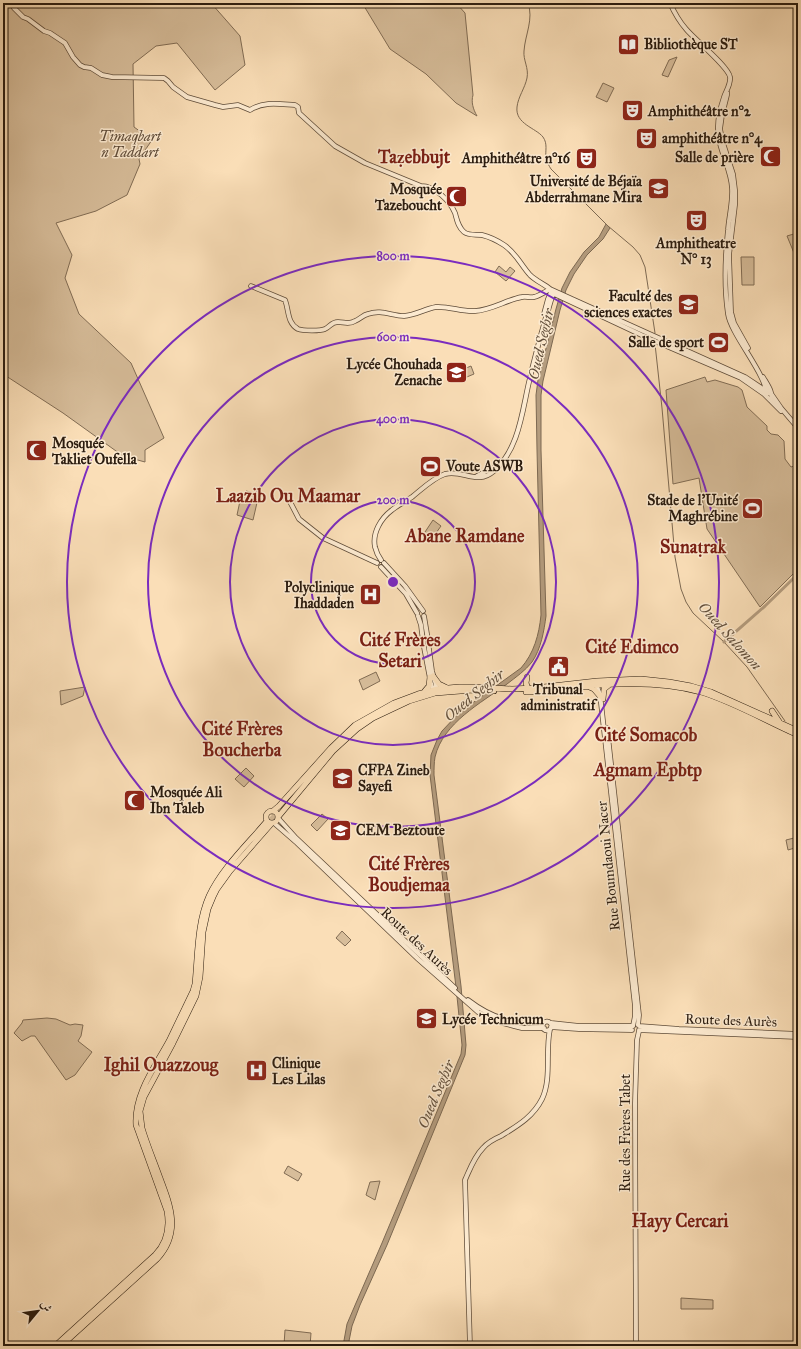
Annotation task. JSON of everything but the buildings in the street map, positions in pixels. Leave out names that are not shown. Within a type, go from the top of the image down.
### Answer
[{"type":"main road","points":[[423,693],[432,676],[439,684],[448,688]]},
{"type":"main road","points":[[527,678],[526,683],[528,689]]},
{"type":"main road","points":[[512,690],[641,680],[675,682],[728,698],[798,731]]},
{"type":"main road","points":[[55,1346],[155,1255],[160,1250],[167,1237],[167,1211],[138,1133],[136,1110],[141,1094],[193,991],[202,917],[209,897],[220,878],[273,821],[337,742],[356,725],[394,703],[423,693],[448,688],[540,692],[586,686],[597,683],[658,684],[695,691],[727,702],[798,735]]},
{"type":"main road","points":[[602,697],[606,686],[614,684]]},
{"type":"main road","points":[[586,686],[594,689],[602,697]]},
{"type":"main road","points":[[273,821],[266,818],[266,814],[279,806],[342,741],[357,728],[373,718],[396,706],[435,691],[490,689]]},
{"type":"main road","points":[[772,711],[780,723]]},
{"type":"main road","points":[[279,811],[316,768]]},
{"type":"main road","points":[[61,1346],[157,1259],[163,1253],[170,1239],[172,1220],[170,1209],[142,1128],[140,1119],[141,1104],[196,996],[199,984],[203,932],[207,913],[217,889],[229,869],[273,821],[276,812],[272,811]]},
{"type":"street","points":[[12,3],[14,8],[23,17],[65,43],[73,57],[80,65],[91,68],[102,74],[112,77],[164,78],[187,97],[223,106],[238,105],[250,110],[256,106],[264,104],[295,105],[298,107],[299,113],[316,130],[335,146],[355,159],[421,186],[431,188],[452,206],[458,225],[464,232],[492,238],[503,244],[512,251],[532,277],[553,292],[651,337],[742,376],[757,385],[766,393]]},
{"type":"street","points":[[670,3],[679,20],[687,30],[728,72],[730,81],[727,92],[724,95],[719,114],[718,129],[720,144],[730,166],[735,182],[736,198],[729,255],[732,316],[772,395],[780,408],[798,428]]},
{"type":"street","points":[[730,166],[732,189],[725,259],[728,315],[731,325],[762,381],[766,393],[771,401],[798,431]]},
{"type":"street","points":[[251,286],[284,300],[293,325],[298,329],[307,332],[324,330],[333,323],[355,322],[370,313],[375,312],[386,312],[402,316],[438,307],[474,311],[484,310],[522,297],[534,297],[553,292]]},
{"type":"street","points":[[435,691],[418,615],[406,594],[381,563],[375,547],[375,534],[379,524],[391,510],[444,475],[454,473],[474,478],[494,467],[504,457],[512,441],[528,375],[553,292]]},
{"type":"street","points":[[658,340],[744,380],[772,395]]},
{"type":"street","points":[[757,385],[762,381]]},
{"type":"street","points":[[771,401],[772,395]]},
{"type":"street","points":[[287,496],[299,519],[322,538],[381,563],[405,586],[423,613],[425,641]]},
{"type":"street","points":[[418,615],[419,610],[423,613]]},
{"type":"street","name":"Rue Boumdaoui Nacer","points":[[597,683],[602,697],[637,999],[639,1018],[636,1028]]},
{"type":"street","name":"Route des Aurès","points":[[273,821],[417,958],[464,998],[496,1017],[513,1022],[544,1027]]},
{"type":"street","points":[[470,1346],[465,1180],[477,1155],[483,1147],[523,1123],[534,1112],[540,1103],[547,1082],[548,1042],[551,1026],[547,1021],[544,1027],[548,1042]]},
{"type":"street","points":[[544,1027],[546,1030],[551,1026]]},
{"type":"street","name":"Route des Aurès","points":[[551,1026],[579,1030],[636,1028],[798,1034]]},
{"type":"street","name":"Rue des Frères Tabet","points":[[636,1028],[636,1346]]},
{"type":"street","name":"Route des Aurès","points":[[725,1032],[798,1037]]},
{"type":"green space","name":"Timaqbart n Taddart","points":[[3,3],[211,3],[240,36],[245,65],[215,90],[177,43],[156,46],[133,64],[134,127],[152,140],[139,159],[140,164],[127,195],[96,211],[56,223],[72,255],[65,278],[79,314],[131,363],[164,438],[145,450],[145,462],[123,456],[63,413],[3,374]]},
{"type":"green space","points":[[361,3],[456,3],[465,13],[473,95],[472,103],[477,116],[456,103],[426,74],[390,49]]},
{"type":"green space","points":[[677,57],[668,77],[662,75],[669,60]]},
{"type":"green space","points":[[603,83],[614,88],[607,102],[596,97]]},
{"type":"green space","points":[[797,233],[798,252],[794,253],[787,236]]},
{"type":"green space","points":[[741,257],[754,257],[754,285],[742,285]]},
{"type":"green space","points":[[499,266],[506,272],[510,267],[515,271],[506,281],[495,272]]},
{"type":"green space","points":[[471,366],[474,374],[462,379],[459,371]]},
{"type":"green space","points":[[705,377],[707,382],[715,380],[738,387],[742,390],[747,407],[767,426],[767,430],[771,434],[778,435],[784,441],[785,459],[791,467],[794,466],[798,471],[798,569],[760,607],[707,529],[699,478],[673,484],[666,390]]},
{"type":"green space","points":[[246,491],[259,494],[253,520],[237,515],[240,501],[243,502]]},
{"type":"green space","points":[[433,520],[441,526],[431,540],[423,535]]},
{"type":"green space","points":[[376,672],[380,681],[363,690],[359,680]]},
{"type":"green space","points":[[85,687],[83,696],[61,705],[60,691]]},
{"type":"green space","points":[[246,768],[254,776],[244,787],[235,779]]},
{"type":"green space","points":[[322,814],[328,819],[317,831],[311,825]]},
{"type":"green space","points":[[798,837],[798,847],[788,850],[786,840]]},
{"type":"green space","points":[[342,931],[351,940],[345,946],[336,938]]},
{"type":"green space","points":[[47,1018],[56,1019],[70,1025],[83,1025],[81,1036],[78,1041],[92,1052],[75,1075],[66,1080],[35,1036],[31,1036],[22,1041],[14,1033],[23,1020]]},
{"type":"green space","points":[[288,1166],[302,1174],[298,1181],[284,1173]]},
{"type":"green space","points":[[380,1181],[375,1200],[366,1195],[370,1182]]},
{"type":"green space","points":[[681,1298],[713,1300],[713,1309],[681,1309]]},
{"type":"green space","points":[[285,1330],[311,1333],[310,1346],[284,1345]]},
{"type":"shaded area","points":[[606,224],[610,228],[603,239],[587,255],[574,274],[566,290],[543,381],[541,395],[541,450],[546,616],[540,646],[532,662],[523,671],[475,706],[454,724],[439,745],[435,757],[434,775],[461,986],[466,1045],[465,1055],[387,1245],[360,1305],[352,1326],[348,1346],[343,1346],[347,1324],[461,1054],[462,1045],[456,987],[430,775],[431,755],[442,731],[460,712],[521,668],[533,650],[539,630],[541,615],[536,395],[538,380],[562,288],[570,272],[584,252],[599,237]]},
{"type":"waterway","name":"Oued Salomon","points":[[528,3],[530,9],[530,21],[524,54],[527,74],[526,82],[518,103],[517,113],[523,122],[540,134],[545,140],[546,158],[551,169],[608,226],[633,247],[640,255],[645,267],[655,333]]},
{"type":"waterway","name":"Oued Salomon","points":[[655,344],[675,557],[681,589],[686,602],[693,613],[724,642],[747,667],[785,721]]},
{"type":"waterway","points":[[724,642],[765,606],[798,574]]},
{"type":"tunnel","points":[[266,825],[279,811]]},
{"type":"place","name":"Bibliothèque ST","points":[[628,44]]},
{"type":"place","name":"Amphithéâtre n°2","points":[[633,111]]},
{"type":"place","name":"amphithéâtre n°4","points":[[647,138]]},
{"type":"place","name":"Salle de prière","points":[[770,157]]},
{"type":"place","name":"Amphithéâtre n°16","points":[[586,158]]},
{"type":"place","name":"Université de Béjaïa Abderrahmane Mira","points":[[658,189]]},
{"type":"place","name":"Mosquée Tazeboucht","points":[[457,197]]},
{"type":"place","name":"Amphitheatre N° 13","points":[[696,221]]},
{"type":"place","name":"Faculté des sciences exactes","points":[[688,304]]},
{"type":"place","name":"Salle de sport","points":[[719,342]]},
{"type":"place","name":"Lycée Chouhada Zenache","points":[[457,372]]},
{"type":"place","name":"Mosquée Takliet Oufella","points":[[37,451]]},
{"type":"place","name":"Voute ASWB","points":[[430,466]]},
{"type":"place","name":"Stade de l'Unité Maghrébine","points":[[753,508]]},
{"type":"place","name":"Polyclinique Ihaddaden","points":[[370,595]]},
{"type":"place","name":"Tribunal administratif","points":[[558,667]]},
{"type":"place","name":"CFPA Zineb Sayefi","points":[[343,778]]},
{"type":"place","name":"Mosquée Ali Ibn Taleb","points":[[134,800]]},
{"type":"place","name":"CEM Beztoute","points":[[341,830]]},
{"type":"place","name":"Lycée Technicum","points":[[427,1019]]},
{"type":"place","name":"Clinique Les Lilas","points":[[256,1071]]},
{"type":"district","name":"Taẓebbujt","points":[[414,157]]},
{"type":"district","name":"Laazib Ou Maamar","points":[[288,496]]},
{"type":"district","name":"Abane Ramdane","points":[[465,536]]},
{"type":"district","name":"Sunaṭrak","points":[[693,547]]},
{"type":"district","name":"Cité Edimco","points":[[632,647]]},
{"type":"district","name":"Cité Frères Setari","points":[[400,650]]},
{"type":"district","name":"Cité Somacob","points":[[646,735]]},
{"type":"district","name":"Cité Frères Boucherba","points":[[242,739]]},
{"type":"district","name":"Agmam Epbtp","points":[[648,770]]},
{"type":"district","name":"Cité Frères Boudjemaa","points":[[409,874]]},
{"type":"district","name":"Ighil Ouazzoug","points":[[161,1065]]},
{"type":"district","name":"Hayy Cercari","points":[[680,1221]]},
{"type":"water label","name":"Oued Seghir","points":[[541,344]]},
{"type":"water label","name":"Oued Seghir","points":[[474,695]]},
{"type":"water label","name":"Oued Seghir","points":[[436,1094]]}]
